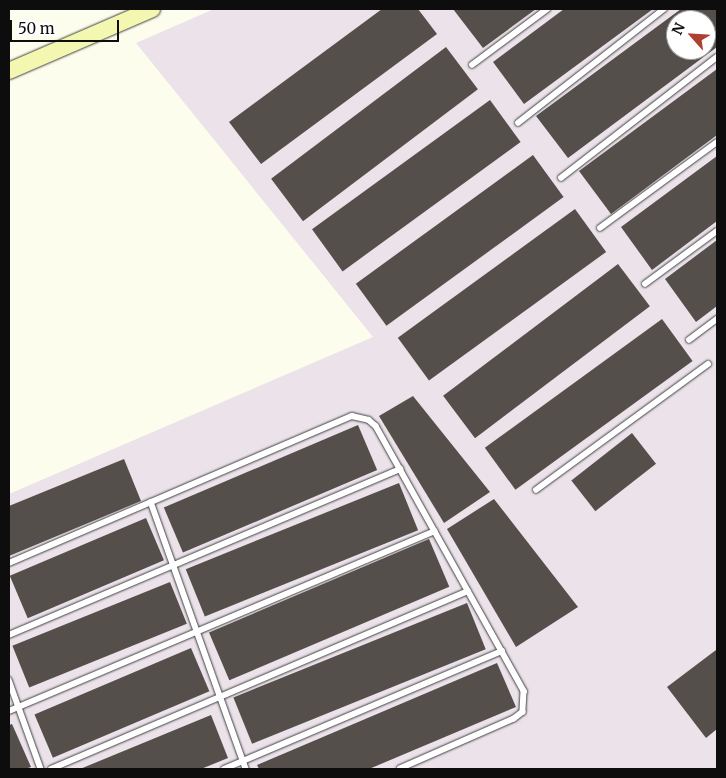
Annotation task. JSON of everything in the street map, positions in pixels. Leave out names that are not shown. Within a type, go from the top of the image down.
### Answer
[{"type":"street","points":[[9,71],[152,9]]},
{"type":"lane","points":[[472,66],[547,9]]},
{"type":"lane","points":[[518,123],[664,9]]},
{"type":"lane","points":[[561,178],[717,57]]},
{"type":"lane","points":[[600,228],[717,142]]},
{"type":"lane","points":[[645,284],[717,231]]},
{"type":"lane","points":[[688,340],[717,319]]},
{"type":"lane","points":[[536,490],[708,364]]},
{"type":"lane","points":[[9,563],[352,416],[361,416],[376,426],[524,691],[522,712],[514,720],[400,769]]},
{"type":"lane","points":[[9,635],[400,469]]},
{"type":"lane","points":[[151,502],[246,769]]},
{"type":"lane","points":[[9,711],[434,531]]},
{"type":"lane","points":[[51,769],[468,591]]},
{"type":"lane","points":[[224,769],[502,651]]},
{"type":"lane","points":[[9,680],[40,769]]},
{"type":"shaded area","points":[[214,9],[717,9],[717,769],[9,769],[9,494],[373,337],[136,43]]},
{"type":"building","points":[[382,9],[418,9],[437,34],[261,164],[229,122]]},
{"type":"building","points":[[453,9],[536,9],[483,48]]},
{"type":"building","points":[[564,9],[653,9],[524,104],[493,62]]},
{"type":"building","points":[[717,9],[717,47],[716,10],[680,10]]},
{"type":"building","points":[[666,20],[666,60],[700,60],[568,158],[536,116]]},
{"type":"building","points":[[446,47],[478,89],[303,221],[271,179]]},
{"type":"building","points":[[717,69],[717,135],[611,214],[579,171]]},
{"type":"building","points":[[490,100],[521,142],[343,271],[312,229]]},
{"type":"building","points":[[533,155],[564,197],[386,326],[356,284]]},
{"type":"building","points":[[717,156],[717,221],[652,270],[621,227]]},
{"type":"building","points":[[575,209],[606,252],[429,381],[398,338]]},
{"type":"building","points":[[717,240],[717,306],[696,322],[665,279]]},
{"type":"building","points":[[618,264],[650,306],[475,438],[443,396]]},
{"type":"building","points":[[662,319],[693,361],[515,490],[485,448]]},
{"type":"building","points":[[413,396],[490,492],[444,523],[379,416]]},
{"type":"building","points":[[358,425],[377,470],[183,553],[164,507]]},
{"type":"building","points":[[632,433],[656,464],[595,511],[571,480]]},
{"type":"building","points":[[124,459],[141,501],[9,556],[9,506]]},
{"type":"building","points":[[399,483],[418,530],[205,616],[186,569]]},
{"type":"building","points":[[494,499],[578,607],[516,647],[447,529]]},
{"type":"building","points":[[146,518],[164,560],[28,618],[10,576]]},
{"type":"building","points":[[429,539],[449,587],[229,680],[209,632]]},
{"type":"building","points":[[170,582],[187,624],[29,687],[12,646]]},
{"type":"building","points":[[467,603],[486,649],[252,744],[233,697]]},
{"type":"building","points":[[191,648],[209,691],[53,758],[35,714]]},
{"type":"building","points":[[716,650],[717,729],[706,738],[667,687]]},
{"type":"building","points":[[497,663],[516,707],[369,769],[259,769],[257,765]]},
{"type":"building","points":[[211,715],[228,758],[201,769],[80,769]]},
{"type":"building","points":[[12,724],[31,767],[9,769],[9,725]]}]
